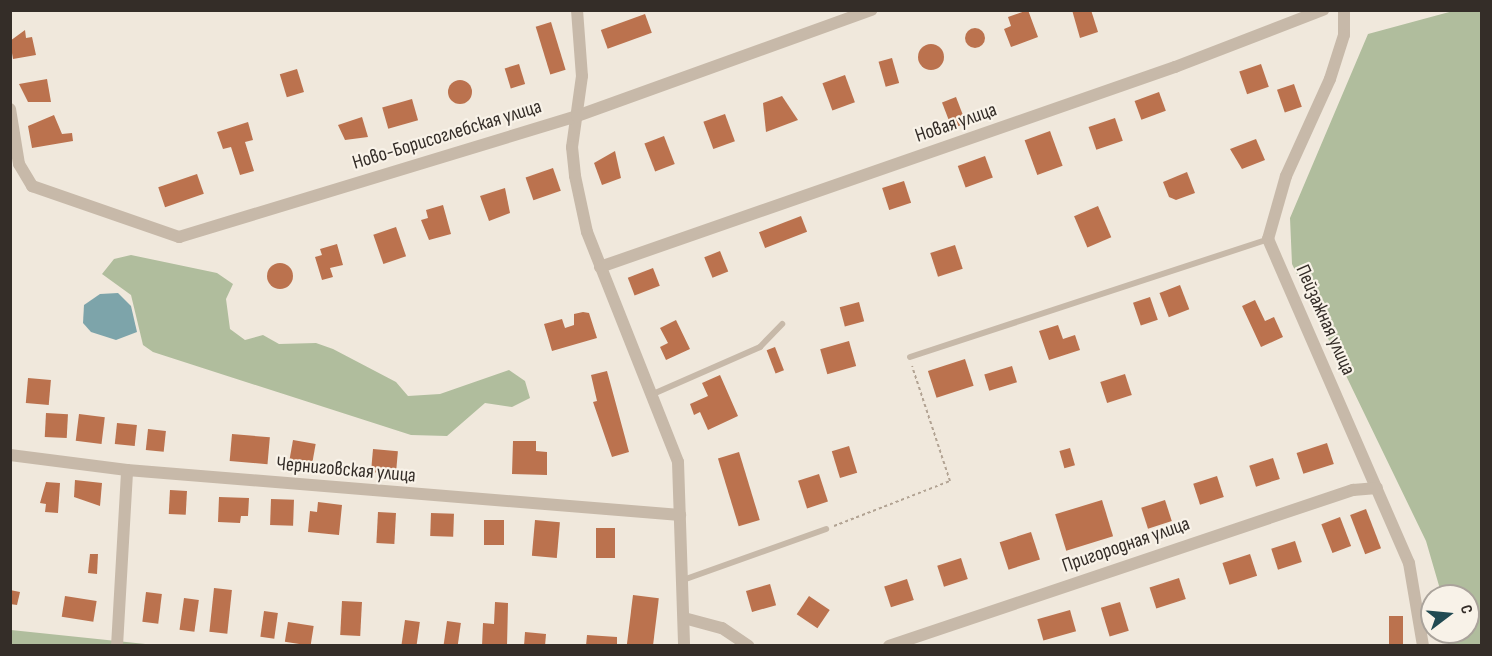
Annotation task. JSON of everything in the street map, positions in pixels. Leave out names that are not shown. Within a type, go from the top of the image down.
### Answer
[{"type":"street","points":[[577,10],[582,76],[574,176],[600,267],[653,394],[678,462],[684,645]]},
{"type":"street","name":"Ново-Борисоглебская улица","points":[[10,109],[20,164],[32,186],[179,237],[577,116],[872,10]]},
{"type":"street","name":"Новая улица","points":[[600,267],[1175,68],[1323,10]]},
{"type":"street","points":[[1268,239],[1282,186],[1333,68],[1344,34],[1344,10]]},
{"type":"street","name":"Пейзажная улица","points":[[1268,239],[1409,563],[1423,645]]},
{"type":"street","name":"Черниговская улица","points":[[10,454],[127,470],[680,515]]},
{"type":"street","points":[[117,645],[127,470]]},
{"type":"street","name":"Пригородная улица","points":[[889,645],[1353,490],[1377,488]]},
{"type":"street","points":[[684,618],[722,628],[749,645]]},
{"type":"lane","points":[[910,357],[1268,239]]},
{"type":"lane","points":[[653,394],[760,347],[782,324]]},
{"type":"lane","points":[[683,580],[826,529]]},
{"type":"path","points":[[826,529],[950,481],[910,357]]},
{"type":"green space","points":[[1453,11],[1482,11],[1481,646],[1448,645],[1480,644],[1480,584],[1439,584],[1426,541],[1292,264],[1290,218],[1368,34]]},
{"type":"green space","points":[[131,255],[217,273],[233,284],[226,299],[230,329],[245,340],[263,335],[279,344],[316,343],[333,349],[396,382],[408,396],[440,394],[509,370],[525,381],[530,398],[512,407],[485,403],[447,436],[411,435],[153,352],[143,345],[131,295],[102,274],[114,259]]},
{"type":"green space","points":[[11,630],[155,645],[11,645]]},
{"type":"water","points":[[118,293],[131,306],[137,332],[116,340],[91,332],[83,323],[84,305],[100,294]]},
{"type":"building","points":[[1028,10],[1038,37],[1011,47],[1004,29],[1011,26],[1008,17]]},
{"type":"building","points":[[1072,10],[1091,10],[1098,32],[1080,38]]},
{"type":"building","points":[[645,14],[652,33],[608,49],[601,30]]},
{"type":"building","points":[[551,22],[566,70],[550,74],[536,27]]},
{"type":"building","points":[[975,28],[982,31],[985,38],[982,45],[975,48],[968,45],[965,38],[968,31]]},
{"type":"building","points":[[25,30],[26,38],[32,37],[36,55],[13,59],[10,41]]},
{"type":"building","points":[[931,44],[940,48],[944,57],[940,66],[931,70],[922,66],[918,57],[922,48]]},
{"type":"building","points":[[892,58],[899,83],[886,87],[879,62]]},
{"type":"building","points":[[519,64],[525,84],[511,88],[505,68]]},
{"type":"building","points":[[1261,64],[1269,87],[1247,94],[1239,71]]},
{"type":"building","points":[[297,69],[304,92],[287,97],[280,74]]},
{"type":"building","points":[[845,75],[855,102],[832,110],[822,83]]},
{"type":"building","points":[[47,79],[51,102],[28,102],[19,84]]},
{"type":"building","points":[[460,80],[469,83],[472,92],[469,101],[460,104],[451,101],[448,92],[451,83]]},
{"type":"building","points":[[1294,84],[1302,107],[1285,113],[1277,90]]},
{"type":"building","points":[[1159,92],[1166,111],[1141,120],[1135,101]]},
{"type":"building","points":[[782,96],[798,120],[766,132],[763,103]]},
{"type":"building","points":[[956,97],[966,123],[952,129],[942,102]]},
{"type":"building","points":[[412,99],[418,120],[388,129],[382,108]]},
{"type":"building","points":[[725,114],[735,141],[713,149],[703,122]]},
{"type":"building","points":[[54,115],[62,134],[72,133],[73,141],[32,148],[28,126]]},
{"type":"building","points":[[362,117],[368,137],[345,140],[338,125]]},
{"type":"building","points":[[1115,118],[1123,141],[1096,150],[1089,127]]},
{"type":"building","points":[[248,122],[253,140],[245,142],[254,171],[240,175],[231,147],[223,149],[217,132]]},
{"type":"building","points":[[1050,131],[1063,166],[1037,175],[1025,140]]},
{"type":"building","points":[[664,136],[675,164],[655,172],[644,144]]},
{"type":"building","points":[[1256,139],[1265,160],[1242,169],[1230,149]]},
{"type":"building","points":[[615,151],[621,178],[602,185],[594,163]]},
{"type":"building","points":[[985,156],[993,178],[966,188],[958,166]]},
{"type":"building","points":[[553,168],[561,191],[533,200],[526,177]]},
{"type":"building","points":[[1187,172],[1195,193],[1176,200],[1169,197],[1163,182]]},
{"type":"building","points":[[197,174],[204,194],[165,207],[158,187]]},
{"type":"building","points":[[904,181],[911,203],[889,210],[882,188]]},
{"type":"building","points":[[505,188],[510,213],[489,221],[480,196]]},
{"type":"building","points":[[443,205],[451,234],[429,240],[421,220],[428,218],[426,210]]},
{"type":"building","points":[[1098,206],[1111,237],[1087,247],[1074,216]]},
{"type":"building","points":[[801,216],[807,232],[765,248],[759,232]]},
{"type":"building","points":[[396,227],[406,256],[383,264],[373,235]]},
{"type":"building","points":[[337,244],[343,265],[330,268],[333,277],[322,280],[315,257],[322,255],[320,249]]},
{"type":"building","points":[[955,245],[963,269],[938,277],[930,253]]},
{"type":"building","points":[[720,251],[728,271],[712,278],[704,257]]},
{"type":"building","points":[[280,263],[289,267],[293,276],[289,285],[280,289],[271,285],[267,276],[271,267]]},
{"type":"building","points":[[653,268],[660,286],[635,295],[628,278]]},
{"type":"building","points":[[1180,285],[1189,309],[1169,317],[1159,293]]},
{"type":"building","points":[[1150,297],[1158,320],[1141,326],[1133,303]]},
{"type":"building","points":[[1255,300],[1265,321],[1274,317],[1283,337],[1261,347],[1242,306]]},
{"type":"building","points":[[859,302],[864,321],[845,326],[840,307]]},
{"type":"building","points":[[589,313],[597,338],[552,351],[544,324],[562,319],[565,328],[574,325],[574,314]]},
{"type":"building","points":[[676,320],[690,349],[666,360],[660,347],[668,343],[660,328]]},
{"type":"building","points":[[1058,325],[1063,339],[1075,335],[1080,350],[1049,360],[1039,331]]},
{"type":"building","points":[[849,341],[856,366],[827,374],[820,349]]},
{"type":"building","points":[[775,347],[784,370],[776,374],[767,350]]},
{"type":"building","points":[[965,359],[974,386],[937,398],[928,371]]},
{"type":"building","points":[[1012,366],[1017,382],[989,391],[984,374]]},
{"type":"building","points":[[607,371],[629,452],[612,457],[593,402],[597,401],[591,375]]},
{"type":"building","points":[[1125,374],[1132,395],[1107,403],[1100,382]]},
{"type":"building","points":[[720,375],[738,416],[708,430],[700,412],[694,415],[690,404],[708,396],[702,383]]},
{"type":"building","points":[[28,378],[51,380],[49,405],[26,403]]},
{"type":"building","points":[[46,413],[68,414],[67,438],[45,437]]},
{"type":"building","points":[[79,414],[105,417],[102,444],[76,441]]},
{"type":"building","points":[[117,423],[137,425],[135,446],[115,444]]},
{"type":"building","points":[[148,429],[166,431],[164,452],[146,450]]},
{"type":"building","points":[[232,434],[270,437],[268,464],[230,461]]},
{"type":"building","points":[[293,440],[316,444],[311,469],[289,465]]},
{"type":"building","points":[[513,441],[536,441],[536,451],[547,452],[547,475],[512,474]]},
{"type":"building","points":[[1327,443],[1334,464],[1303,474],[1297,453]]},
{"type":"building","points":[[849,446],[857,473],[840,478],[832,451]]},
{"type":"building","points":[[1070,448],[1075,465],[1064,468],[1059,451]]},
{"type":"building","points":[[373,449],[398,451],[396,474],[371,472]]},
{"type":"building","points":[[739,452],[760,520],[739,526],[718,458]]},
{"type":"building","points":[[1273,458],[1280,479],[1256,487],[1249,466]]},
{"type":"building","points":[[819,474],[828,502],[807,508],[798,481]]},
{"type":"building","points":[[1217,476],[1224,497],[1200,505],[1193,484]]},
{"type":"building","points":[[75,480],[102,483],[100,506],[74,497]]},
{"type":"building","points":[[46,482],[60,483],[58,513],[45,512],[46,504],[40,503]]},
{"type":"building","points":[[170,490],[187,491],[186,515],[169,514]]},
{"type":"building","points":[[219,497],[249,498],[248,516],[241,516],[240,523],[218,522]]},
{"type":"building","points":[[271,499],[294,500],[293,526],[270,525]]},
{"type":"building","points":[[1102,500],[1113,536],[1066,551],[1055,514]]},
{"type":"building","points":[[1165,500],[1172,521],[1148,529],[1141,508]]},
{"type":"building","points":[[318,502],[342,505],[339,535],[308,532],[310,511],[317,512]]},
{"type":"building","points":[[1366,509],[1381,548],[1365,554],[1350,515]]},
{"type":"building","points":[[378,512],[396,513],[394,544],[376,543]]},
{"type":"building","points":[[431,513],[454,514],[453,537],[430,536]]},
{"type":"building","points":[[1340,517],[1351,546],[1332,553],[1321,524]]},
{"type":"building","points":[[484,520],[504,520],[504,545],[484,545]]},
{"type":"building","points":[[535,520],[560,522],[557,558],[532,556]]},
{"type":"building","points":[[596,528],[615,528],[615,558],[596,558]]},
{"type":"building","points":[[1031,532],[1040,560],[1009,570],[1000,542]]},
{"type":"building","points":[[1295,541],[1302,562],[1278,570],[1271,549]]},
{"type":"building","points":[[90,554],[98,554],[97,574],[88,573]]},
{"type":"building","points":[[1250,554],[1257,576],[1230,585],[1222,563]]},
{"type":"building","points":[[961,558],[968,579],[944,587],[937,566]]},
{"type":"building","points":[[1179,578],[1186,599],[1156,609],[1150,588]]},
{"type":"building","points":[[907,579],[914,600],[891,607],[884,586]]},
{"type":"building","points":[[770,584],[776,605],[752,612],[746,591]]},
{"type":"building","points":[[214,588],[232,590],[227,634],[209,632]]},
{"type":"building","points":[[10,590],[20,592],[17,605],[10,604]]},
{"type":"building","points":[[146,592],[162,594],[158,624],[142,622]]},
{"type":"building","points":[[633,595],[659,598],[653,646],[627,646]]},
{"type":"building","points":[[65,596],[97,601],[93,622],[62,617]]},
{"type":"building","points":[[809,596],[830,610],[817,628],[797,614]]},
{"type":"building","points":[[184,598],[199,600],[194,632],[180,630]]},
{"type":"building","points":[[342,601],[362,602],[360,636],[340,635]]},
{"type":"building","points":[[495,602],[508,603],[507,646],[482,646],[483,623],[494,624]]},
{"type":"building","points":[[1120,602],[1129,631],[1110,637],[1101,608]]},
{"type":"building","points":[[1070,610],[1076,631],[1043,641],[1037,619]]},
{"type":"building","points":[[264,611],[278,613],[274,639],[260,637]]},
{"type":"building","points":[[1389,616],[1403,616],[1403,644],[1389,644]]},
{"type":"building","points":[[405,620],[420,622],[416,646],[401,646]]},
{"type":"building","points":[[447,621],[461,623],[458,646],[444,646]]},
{"type":"building","points":[[288,622],[314,626],[311,646],[285,642]]},
{"type":"building","points":[[525,632],[546,634],[545,646],[524,646]]},
{"type":"building","points":[[587,635],[617,637],[617,646],[586,646]]}]
